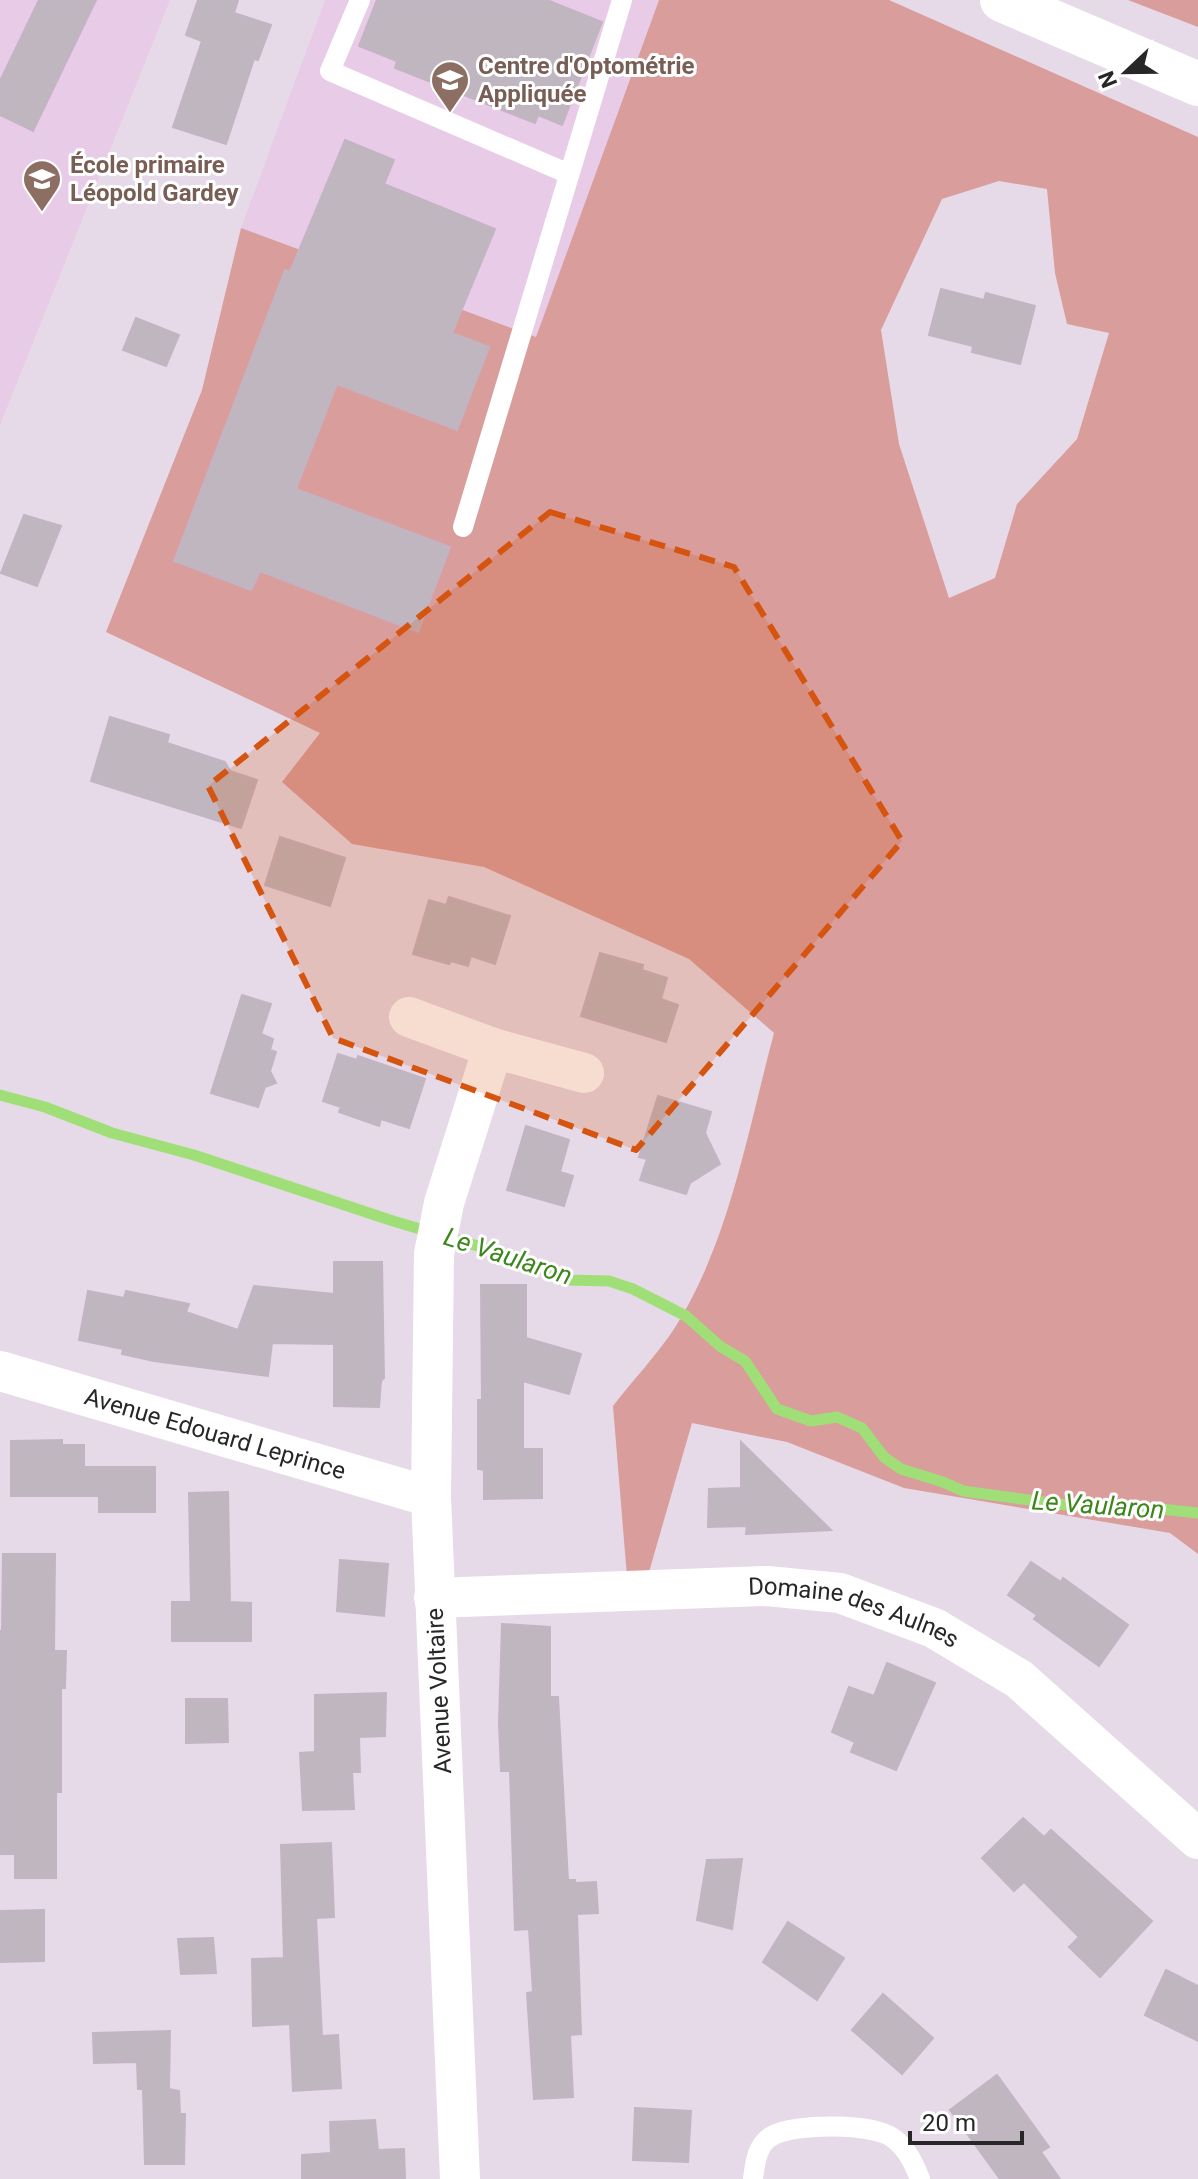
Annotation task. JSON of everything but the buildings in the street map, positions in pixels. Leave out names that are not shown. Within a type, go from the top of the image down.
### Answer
[{"type":"main road","points":[[1002,0],[1198,84]]},
{"type":"street","points":[[409,1017],[493,1048],[584,1073]]},
{"type":"street","name":"Avenue Voltaire","points":[[460,2179],[431,1497],[434,1254],[444,1203],[493,1048]]},
{"type":"street","name":"Avenue Edouard Leprince","points":[[0,1371],[431,1497]]},
{"type":"street","name":"Domaine des Aulnes","points":[[434,1598],[767,1586],[840,1593],[934,1628],[1019,1679],[1198,1839]]},
{"type":"lane","points":[[360,0],[330,71],[569,174]]},
{"type":"lane","points":[[463,527],[622,0]]},
{"type":"lane","points":[[753,2179],[757,2153],[771,2136],[793,2129],[865,2128],[893,2138],[912,2159],[920,2179]]},
{"type":"highlighted area","points":[[550,512],[734,567],[902,841],[636,1150],[333,1038],[208,786]]},
{"type":"shaded area","name":"École primaire Léopold Gardey","points":[[0,0],[170,0],[0,425]]},
{"type":"shaded area","name":"Centre d'Optométrie Appliquée","points":[[325,0],[659,0],[536,337],[241,228]]},
{"type":"shaded area","points":[[659,0],[889,0],[1198,137],[1198,1554],[1170,1533],[904,1488],[787,1442],[692,1423],[649,1572],[627,1577],[613,1406],[674,1329],[709,1261],[735,1186],[774,1033],[689,959],[484,867],[352,844],[282,782],[320,733],[106,632],[202,390],[241,228],[536,337]],"holes":[[[999,181],[1047,189],[1055,273],[1067,324],[1109,333],[1077,439],[1017,504],[995,578],[949,598],[899,444],[881,330],[942,199]]]},
{"type":"shaded area","points":[[1128,0],[1198,0],[1198,27]]},
{"type":"waterway","name":"Le Vaularon","points":[[0,1095],[45,1107],[112,1133],[194,1155],[393,1221],[522,1259],[566,1280],[609,1281],[633,1289],[686,1316],[721,1347],[745,1361],[777,1409],[811,1421],[837,1417],[862,1428],[884,1457],[901,1469],[963,1491],[1103,1510],[1124,1505],[1198,1513]]},
{"type":"place","name":"Centre d'Optométrie Appliquée","points":[[450,114]]},
{"type":"place","name":"École primaire Léopold Gardey","points":[[42,213]]}]
